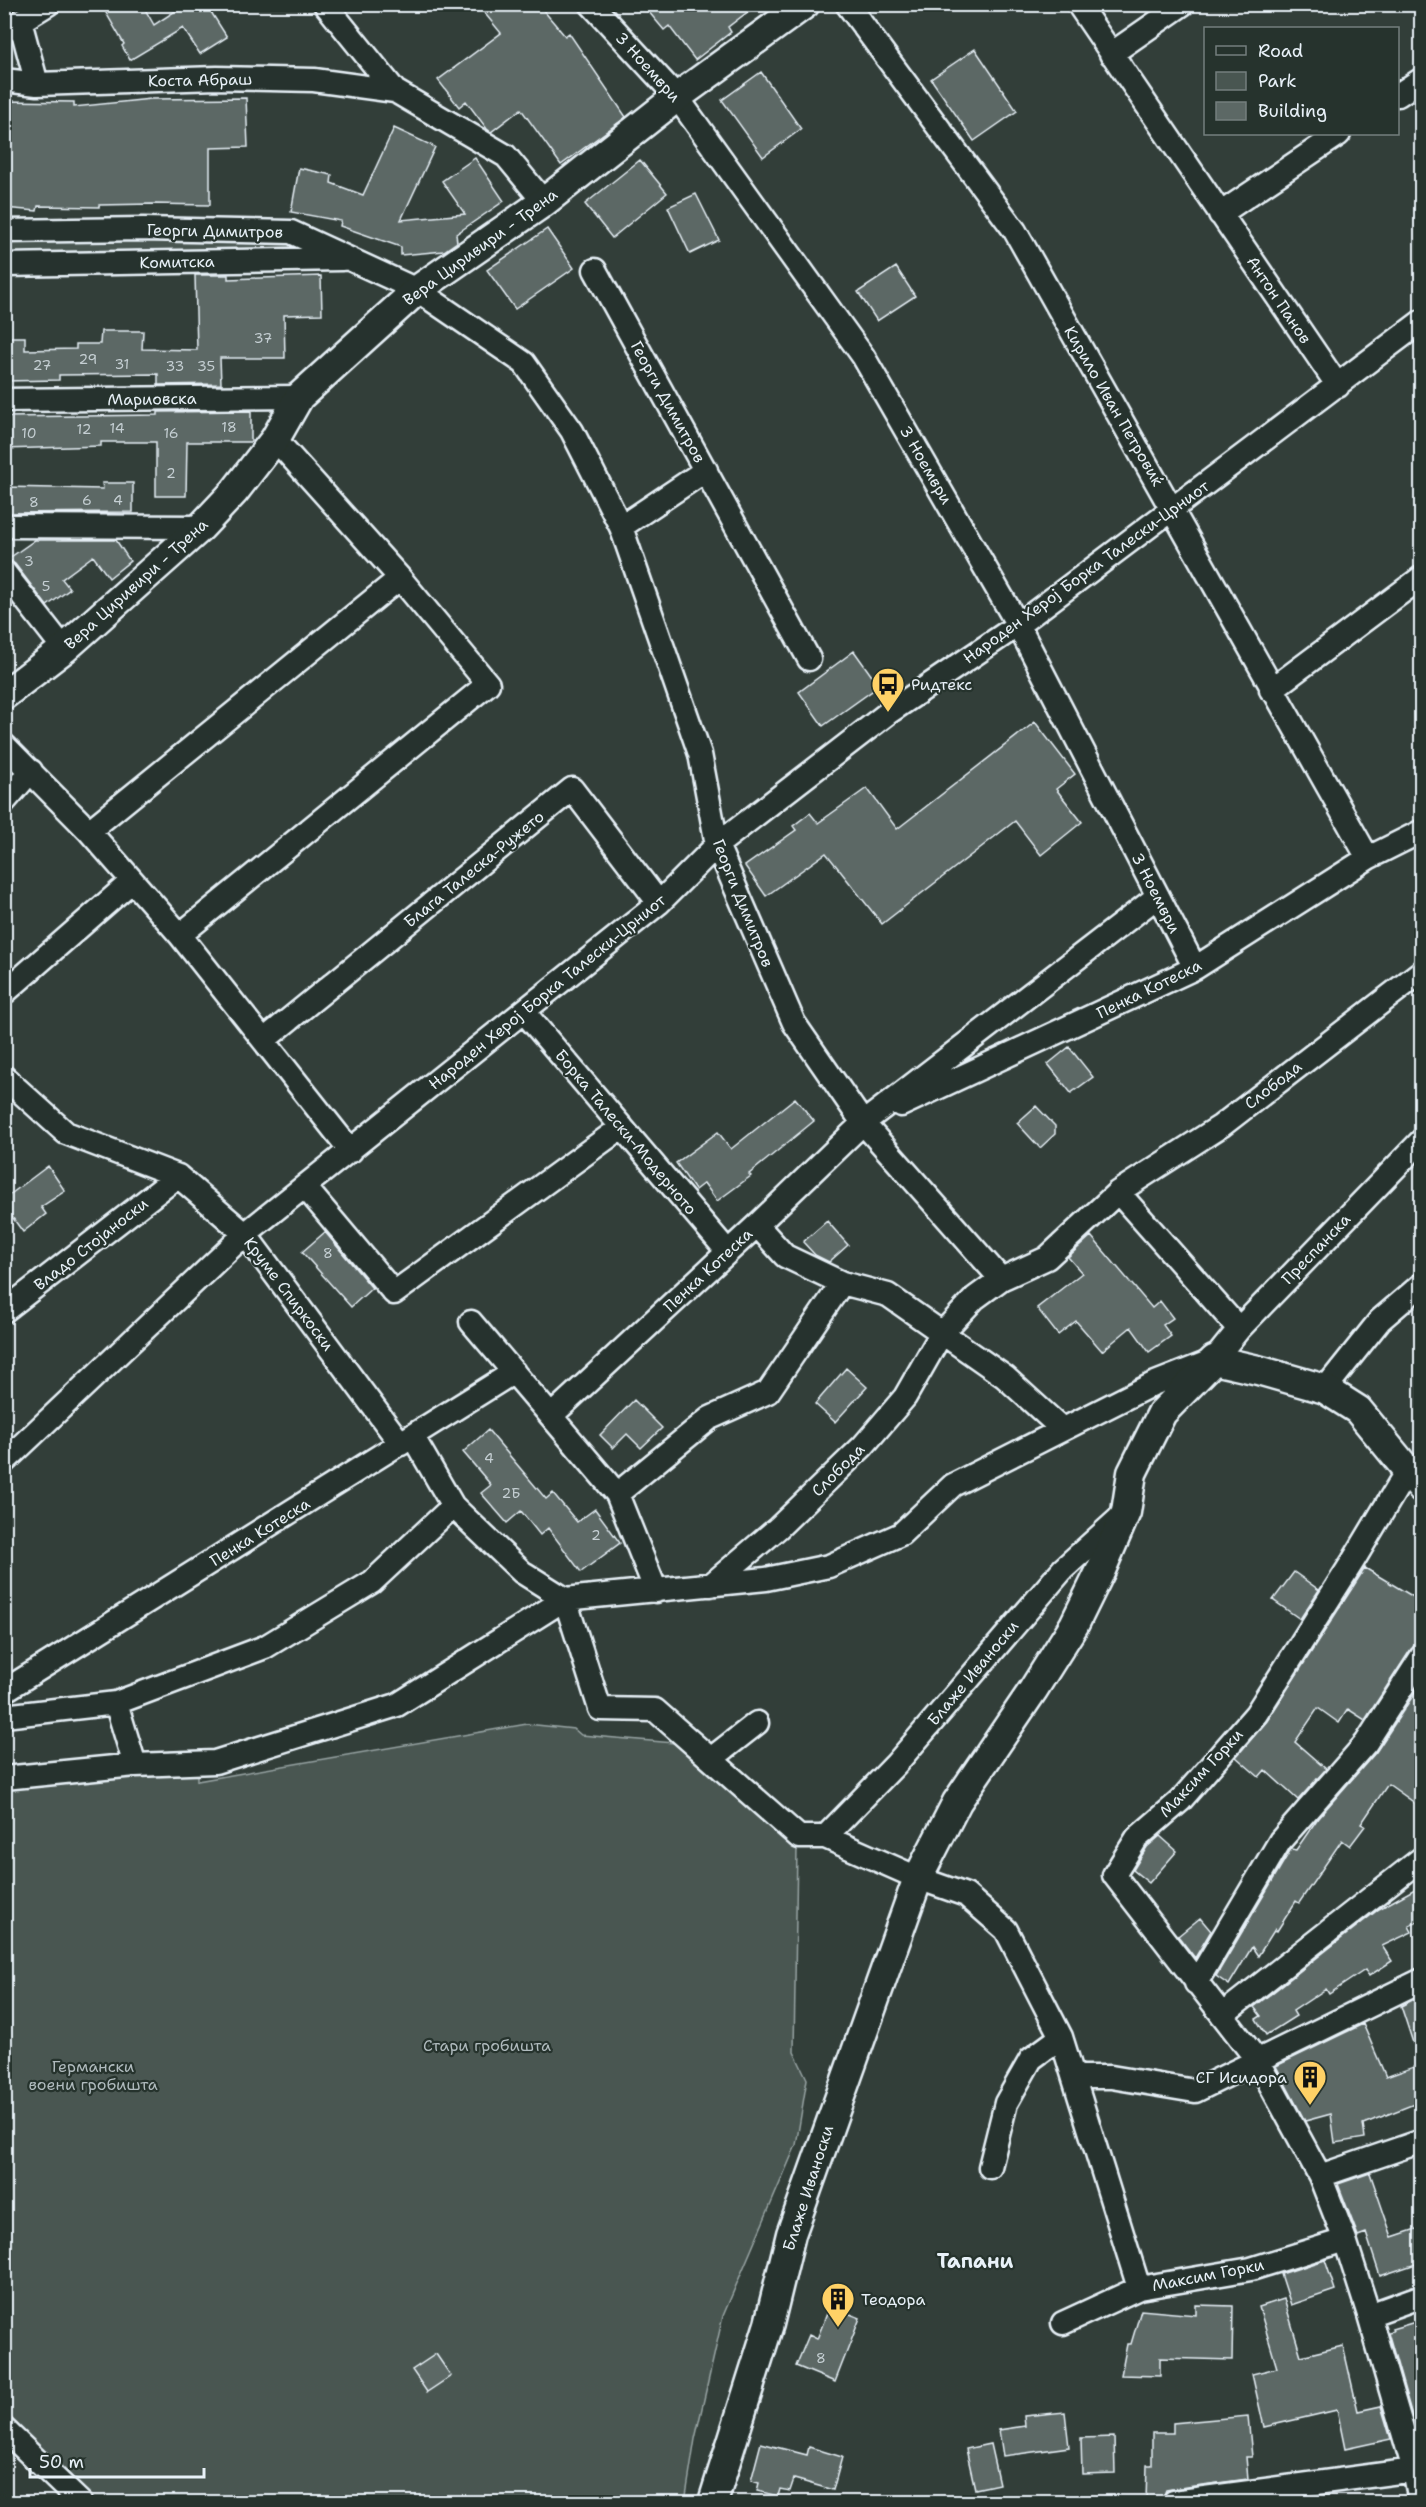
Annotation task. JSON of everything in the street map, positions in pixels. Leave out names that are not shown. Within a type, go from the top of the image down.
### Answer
[{"type":"street","points":[[37,84],[12,26],[48,4]]},
{"type":"street","name":"Коста Абраш","points":[[325,4],[395,91],[506,156],[544,202]]},
{"type":"street","name":"3 Ноември","points":[[591,4],[677,97],[863,356],[1018,625],[1195,968]]},
{"type":"street","name":"Вера Циривири - Трена","points":[[4,695],[64,649],[201,527],[234,492],[276,439],[299,397],[417,290],[544,202],[677,97],[805,4]]},
{"type":"street","name":"Кирило Иван Петровиќ","points":[[847,4],[1015,231],[1368,858]]},
{"type":"street","name":"Антон Панов","points":[[1078,4],[1338,386]]},
{"type":"street","points":[[1111,54],[1183,4]]},
{"type":"street","name":"Коста Абраш","points":[[4,80],[37,84],[217,78],[293,79],[395,91]]},
{"type":"street","points":[[1399,94],[1422,79]]},
{"type":"street","points":[[1220,214],[1338,135]]},
{"type":"street","name":"Георги Димитров","points":[[4,231],[142,229],[291,232],[417,290],[524,363],[572,431],[621,527],[700,754],[717,845],[794,1023],[863,1123]]},
{"type":"street","name":"Комитска","points":[[4,266],[350,259]]},
{"type":"street","name":"Георги Димитров","points":[[595,270],[809,659]]},
{"type":"street","name":"Народен Херој Борка Талески-Црниот","points":[[4,1462],[245,1234],[659,903],[717,845],[888,713],[1018,625],[1422,321]]},
{"type":"street","name":"Мариовска","points":[[4,400],[299,397]]},
{"type":"street","points":[[180,935],[488,684],[400,578],[276,439]]},
{"type":"street","name":"Георги Димитров","points":[[621,527],[706,470]]},
{"type":"street","points":[[4,526],[201,527]]},
{"type":"street","points":[[4,572],[64,649]]},
{"type":"street","points":[[1272,690],[1422,577]]},
{"type":"street","points":[[89,831],[400,578]]},
{"type":"street","points":[[4,745],[89,831],[180,935],[351,1151]]},
{"type":"street","points":[[4,802],[31,771]]},
{"type":"street","name":"Блага Талеска-Ружето","points":[[264,1040],[572,789],[659,903]]},
{"type":"street","name":"Пенка Котеска","points":[[863,1123],[1195,968],[1368,858],[1417,840]]},
{"type":"street","points":[[4,993],[132,881]]},
{"type":"street","name":"Пенка Котеска","points":[[551,1416],[863,1123],[1158,896]]},
{"type":"street","name":"Слобода","points":[[711,1585],[778,1528],[863,1446],[905,1397],[941,1334],[975,1298],[1001,1280],[1047,1258],[1118,1192],[1221,1125],[1422,970]]},
{"type":"street","name":"Борка Талески-Модерното","points":[[524,1012],[728,1252]]},
{"type":"street","name":"Круме Спиркоски","points":[[4,1077],[66,1133],[178,1176],[245,1234],[407,1441],[453,1506],[522,1572],[565,1599]]},
{"type":"street","points":[[863,1123],[1001,1280]]},
{"type":"street","points":[[305,1187],[394,1293],[622,1127]]},
{"type":"street","name":"Преспанска","points":[[1214,1360],[1239,1329],[1422,1140]]},
{"type":"street","name":"Владо Стојаноски","points":[[4,1311],[178,1176]]},
{"type":"street","points":[[1118,1192],[1239,1329]]},
{"type":"street","points":[[757,1225],[785,1256],[842,1283],[888,1295],[1005,1377],[1062,1429]]},
{"type":"street","points":[[617,1494],[710,1419],[768,1392],[842,1283]]},
{"type":"street","points":[[1325,1389],[1380,1320],[1422,1284]]},
{"type":"street","points":[[471,1322],[617,1494],[656,1590]]},
{"type":"street","points":[[4,1778],[135,1765],[215,1762],[397,1705],[565,1599],[766,1579],[829,1566],[901,1534],[953,1485],[1153,1384],[1214,1360],[1325,1389],[1358,1410],[1415,1478]]},
{"type":"street","name":"Блаже Иваноски","points":[[713,2502],[769,2324],[791,2234],[918,1878],[957,1802],[1074,1625],[1126,1512],[1132,1473],[1162,1413],[1214,1360]]},
{"type":"street","name":"Пенка Котеска","points":[[4,1691],[514,1372]]},
{"type":"street","name":"Максим Горки","points":[[1415,1478],[1353,1561],[1256,1714],[1180,1801],[1137,1838],[1114,1875],[1257,2060],[1320,2176],[1346,2240],[1414,2470],[1420,2502]]},
{"type":"street","points":[[4,1716],[116,1703],[265,1647],[372,1582],[453,1506]]},
{"type":"street","name":"Блаже Иваноски","points":[[825,1837],[896,1764],[1063,1569],[1126,1512]]},
{"type":"street","points":[[565,1599],[600,1709],[655,1710],[799,1837],[825,1837],[918,1878]]},
{"type":"street","points":[[1196,1983],[1280,1841],[1366,1743],[1422,1656]]},
{"type":"street","points":[[116,1703],[135,1765]]},
{"type":"street","points":[[711,1760],[757,1723]]},
{"type":"street","points":[[1222,2015],[1422,1858]]},
{"type":"street","name":"Максим Горки","points":[[918,1878],[966,1895],[1006,1930],[1061,2037],[1140,2288]]},
{"type":"street","points":[[1074,2077],[1111,2077],[1195,2091],[1422,1980]]},
{"type":"street","points":[[990,2167],[1006,2103],[1031,2059],[1061,2037]]},
{"type":"street","points":[[1320,2176],[1422,2141]]},
{"type":"street","name":"Максим Горки","points":[[1063,2323],[1140,2288],[1251,2269],[1346,2240]]},
{"type":"street","points":[[1369,2315],[1422,2296]]},
{"type":"street","points":[[4,2429],[80,2502]]},
{"type":"street","points":[[1174,2502],[1414,2470]]},
{"type":"green space","points":[[4,231],[291,232],[349,259],[5,265]]},
{"type":"green space","name":"Стари гробишта","points":[[527,1724],[574,1729],[581,1735],[674,1743],[797,1846],[794,2052],[807,2079],[796,2145],[723,2316],[695,2439],[685,2502],[80,2502],[5,2429],[4,1785],[197,1771],[197,1781]]},
{"type":"building","points":[[117,4],[142,4],[154,25],[186,4],[206,4],[227,37],[200,54],[183,28],[130,60],[122,46],[124,44],[105,11]]},
{"type":"building","points":[[477,4],[538,4],[565,36],[569,33],[626,117],[561,165],[521,109],[491,132],[487,129],[466,101],[459,107],[438,80],[501,33]]},
{"type":"building","points":[[642,4],[758,4],[728,27],[731,32],[695,60],[669,26],[664,30]]},
{"type":"building","points":[[975,49],[1017,111],[974,141],[931,79]]},
{"type":"building","points":[[761,72],[801,129],[763,157],[722,100]]},
{"type":"building","points":[[246,98],[248,147],[210,148],[210,205],[38,206],[37,211],[4,208],[4,101],[74,102],[74,107],[151,99]]},
{"type":"building","points":[[394,128],[435,147],[401,220],[465,214],[442,181],[475,158],[504,201],[456,234],[457,242],[444,251],[401,255],[401,247],[340,226],[341,221],[291,212],[299,168],[332,175],[331,183],[363,195]]},
{"type":"building","points":[[640,160],[667,193],[612,238],[585,204]]},
{"type":"building","points":[[696,194],[719,240],[690,254],[668,207]]},
{"type":"building","points":[[547,229],[574,268],[515,309],[487,270]]},
{"type":"building","points":[[896,267],[915,296],[877,321],[858,292]]},
{"type":"building","points":[[195,275],[228,275],[228,279],[321,276],[322,314],[284,315],[285,358],[220,358],[221,384],[158,385],[158,374],[59,375],[59,380],[4,381],[4,337],[25,337],[25,350],[76,349],[76,344],[100,344],[101,331],[143,331],[142,349],[197,350]]},
{"type":"building","points":[[251,411],[251,442],[187,442],[186,496],[156,496],[156,442],[101,442],[101,446],[4,449],[4,417]]},
{"type":"building","points":[[102,483],[133,483],[133,512],[4,513],[4,487],[103,489]]},
{"type":"building","points":[[35,540],[116,540],[130,561],[109,578],[93,556],[62,579],[70,589],[47,606],[15,564],[8,559]]},
{"type":"building","points":[[854,651],[879,686],[823,726],[799,692]]},
{"type":"building","points":[[1035,722],[1075,774],[1056,789],[1082,822],[1041,855],[1015,821],[882,924],[826,853],[766,896],[745,866],[796,830],[793,826],[810,813],[818,823],[867,788],[897,829]]},
{"type":"building","points":[[1069,1047],[1093,1077],[1071,1093],[1048,1064]]},
{"type":"building","points":[[795,1098],[814,1121],[749,1174],[751,1176],[717,1201],[704,1183],[695,1190],[676,1163],[718,1132],[731,1149]]},
{"type":"building","points":[[1036,1106],[1055,1126],[1055,1134],[1040,1148],[1017,1123]]},
{"type":"building","points":[[48,1166],[65,1191],[41,1207],[46,1214],[23,1232],[4,1206],[4,1199]]},
{"type":"building","points":[[827,1221],[848,1245],[829,1262],[815,1255],[803,1242]]},
{"type":"building","points":[[325,1232],[372,1288],[351,1307],[302,1252]]},
{"type":"building","points":[[1091,1236],[1152,1308],[1160,1301],[1173,1318],[1163,1325],[1171,1336],[1149,1352],[1131,1327],[1102,1351],[1076,1321],[1058,1335],[1037,1308],[1082,1273],[1068,1257]]},
{"type":"building","points":[[846,1368],[867,1387],[835,1422],[815,1404]]},
{"type":"building","points":[[634,1400],[662,1428],[641,1448],[627,1434],[613,1448],[600,1435]]},
{"type":"building","points":[[488,1430],[546,1499],[553,1493],[577,1522],[595,1509],[620,1543],[581,1572],[548,1528],[540,1535],[521,1511],[507,1523],[481,1493],[491,1485],[463,1452]]},
{"type":"building","points":[[1365,1568],[1422,1602],[1422,1643],[1411,1649],[1365,1720],[1348,1709],[1339,1723],[1318,1708],[1295,1742],[1326,1769],[1298,1800],[1265,1770],[1259,1777],[1236,1757],[1267,1721]]},
{"type":"building","points":[[1294,1572],[1319,1590],[1300,1619],[1273,1600]]},
{"type":"building","points":[[1422,1682],[1422,1808],[1388,1784],[1361,1824],[1365,1826],[1350,1846],[1342,1840],[1299,1903],[1296,1901],[1258,1956],[1252,1947],[1229,1985],[1216,1976],[1291,1849],[1296,1850],[1318,1818],[1376,1752]]},
{"type":"building","points":[[1160,1836],[1177,1851],[1149,1883],[1133,1870],[1147,1847]]},
{"type":"building","points":[[1422,1885],[1422,1920],[1409,1926],[1412,1932],[1382,1946],[1392,1961],[1369,1976],[1365,1970],[1329,1994],[1326,1989],[1293,2011],[1296,2016],[1266,2035],[1256,2019],[1261,2016],[1254,2007],[1379,1909]]},
{"type":"building","points":[[1200,1918],[1211,1931],[1195,1958],[1178,1936]]},
{"type":"building","points":[[1422,1995],[1422,2057],[1418,2058],[1401,2006]]},
{"type":"building","points":[[1363,2024],[1386,2077],[1422,2064],[1422,2101],[1363,2124],[1365,2138],[1335,2143],[1331,2114],[1305,2121],[1276,2066]]},
{"type":"building","points":[[1370,2173],[1392,2237],[1422,2227],[1422,2262],[1380,2276],[1366,2233],[1358,2236],[1338,2184]]},
{"type":"building","points":[[1325,2260],[1335,2290],[1291,2305],[1281,2274]]},
{"type":"building","points":[[1284,2299],[1301,2356],[1343,2346],[1358,2411],[1381,2406],[1391,2439],[1345,2449],[1337,2410],[1264,2427],[1252,2374],[1277,2368],[1259,2307]]},
{"type":"building","points":[[1196,2305],[1233,2306],[1232,2360],[1160,2358],[1160,2376],[1121,2375],[1127,2344],[1131,2344],[1141,2310],[1196,2315]]},
{"type":"building","points":[[830,2306],[860,2318],[835,2382],[796,2366],[809,2335],[817,2339]]},
{"type":"building","points":[[1422,2320],[1422,2432],[1417,2433],[1388,2332]]},
{"type":"building","points":[[436,2354],[451,2376],[427,2392],[412,2370]]},
{"type":"building","points":[[1065,2412],[1069,2447],[1003,2456],[999,2430],[1025,2426],[1024,2416]]},
{"type":"building","points":[[1248,2416],[1252,2457],[1246,2457],[1248,2479],[1166,2490],[1161,2502],[1146,2502],[1147,2465],[1152,2465],[1152,2433],[1173,2433],[1173,2423]]},
{"type":"building","points":[[1114,2437],[1115,2473],[1082,2474],[1081,2438]]},
{"type":"building","points":[[761,2443],[807,2455],[809,2447],[842,2457],[833,2490],[794,2479],[790,2491],[780,2489],[778,2496],[757,2491],[759,2483],[751,2481]]},
{"type":"building","points":[[990,2444],[999,2484],[975,2489],[966,2449]]},
{"type":"place","name":"Ридтекс","points":[[888,713]]},
{"type":"place","name":"СГ Исидора","points":[[1310,2106]]},
{"type":"place","name":"Теодора","points":[[838,2328]]},
{"type":"district","name":"Тапани","points":[[975,2261]]},
{"type":"park label","name":"Германски воени гробишта","points":[[93,2075]]}]
